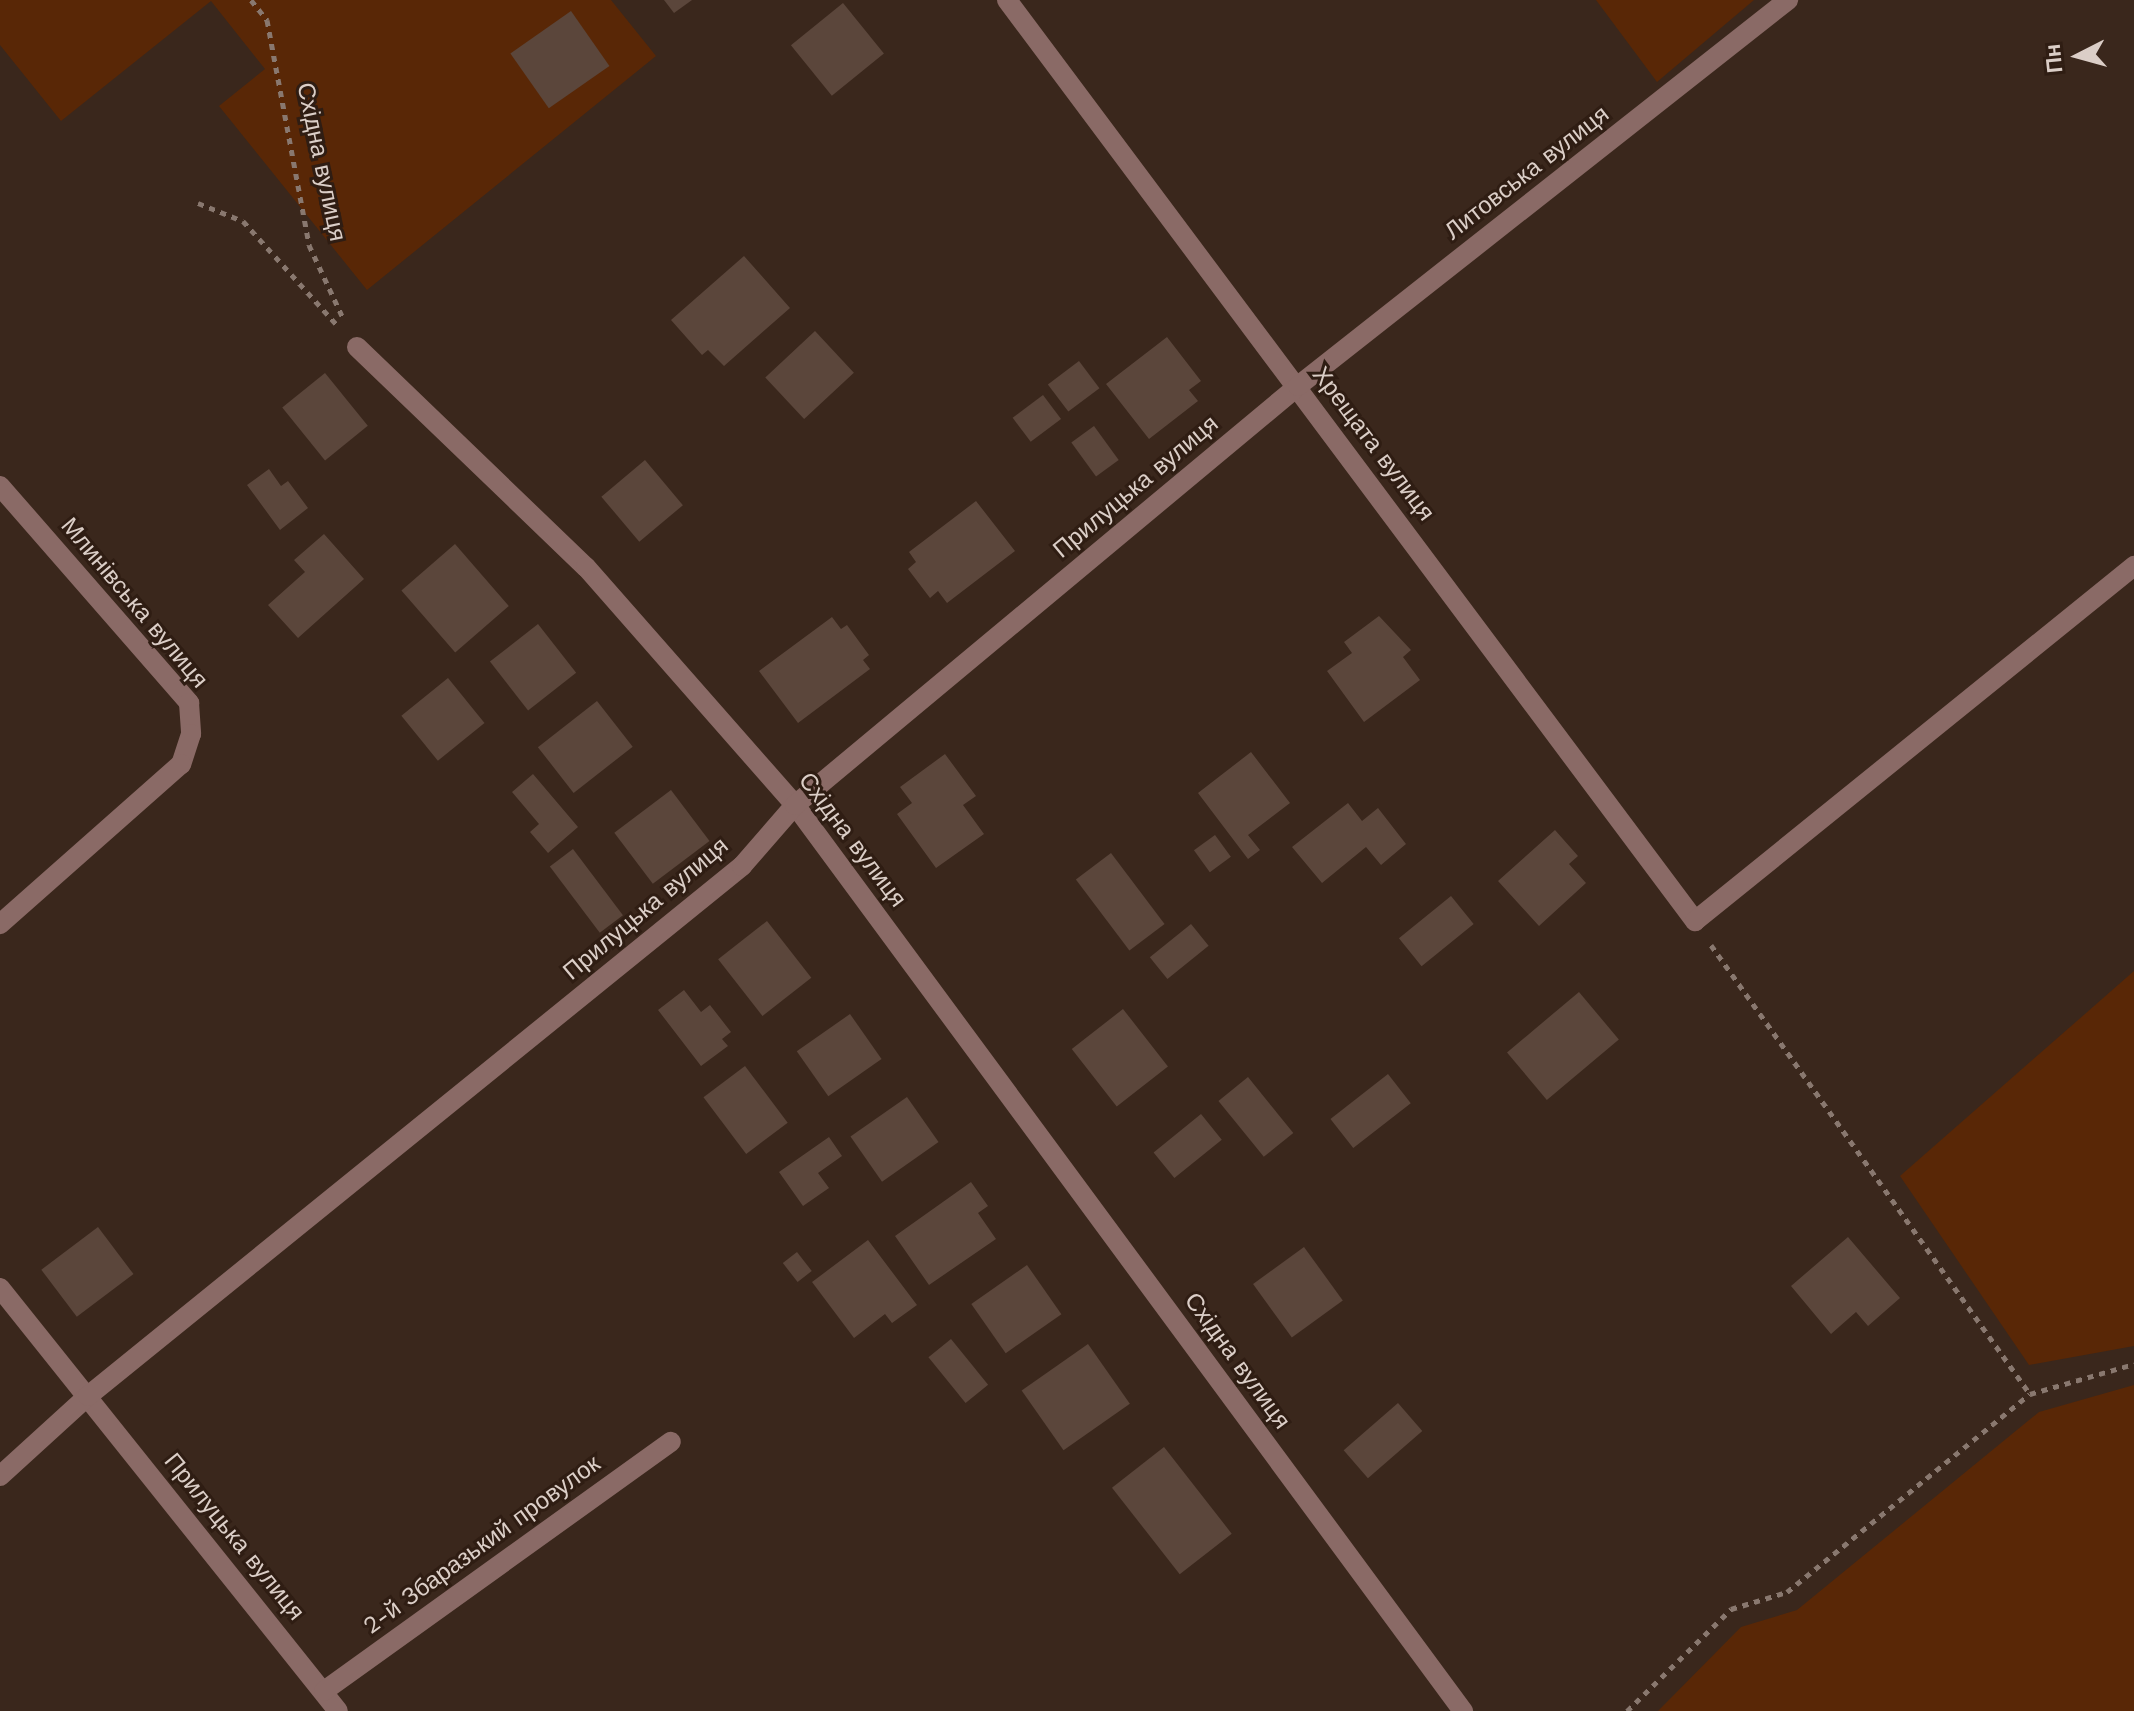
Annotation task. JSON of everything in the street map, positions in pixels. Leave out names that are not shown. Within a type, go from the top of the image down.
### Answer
[{"type":"street","name":"Хрещата вулиця","points":[[1007,0],[1695,921]]},
{"type":"street","name":"Литовська вулиця","points":[[1298,386],[1788,0]]},
{"type":"street","name":"Східна вулиця","points":[[357,347],[586,567],[795,805],[1463,1711]]},
{"type":"street","name":"Прилуцька вулиця","points":[[0,1476],[88,1396],[742,866],[795,805],[1298,386]]},
{"type":"street","name":"Млинівська вулиця","points":[[0,486],[189,703],[191,734],[181,764],[0,924]]},
{"type":"street","points":[[1695,921],[2134,566]]},
{"type":"street","name":"Прилуцька вулиця","points":[[0,1288],[338,1711]]},
{"type":"street","name":"2-й Збаразький провулок","points":[[324,1691],[671,1442]]},
{"type":"path","name":"Східна вулиця","points":[[251,0],[267,20],[309,245],[357,347]]},
{"type":"path","points":[[198,203],[243,221],[357,347]]},
{"type":"path","points":[[1695,921],[2030,1394]]},
{"type":"path","points":[[1627,1711],[1731,1609],[1787,1592],[2030,1394],[2134,1364]]},
{"type":"shaded area","points":[[0,0],[611,0],[656,56],[367,290],[219,106],[265,69],[211,1],[61,121],[0,45]]},
{"type":"shaded area","points":[[1596,0],[1754,0],[1657,82]]},
{"type":"shaded area","points":[[2134,971],[2134,1346],[2029,1365],[1900,1176]]},
{"type":"shaded area","points":[[2134,1385],[2134,1711],[1658,1711],[1741,1627],[1797,1610],[2039,1412]]},
{"type":"building","points":[[664,0],[692,0],[674,13]]},
{"type":"building","points":[[843,3],[884,54],[832,96],[791,45]]},
{"type":"building","points":[[571,11],[609,66],[549,108],[510,53]]},
{"type":"building","points":[[744,256],[790,308],[724,366],[708,350],[702,355],[671,320]]},
{"type":"building","points":[[815,331],[854,373],[804,419],[765,377]]},
{"type":"building","points":[[1167,337],[1201,381],[1189,390],[1198,401],[1149,439],[1106,384]]},
{"type":"building","points":[[1079,361],[1099,388],[1068,412],[1048,384]]},
{"type":"building","points":[[325,373],[368,426],[325,460],[282,408]]},
{"type":"building","points":[[1043,395],[1061,419],[1031,442],[1013,418]]},
{"type":"building","points":[[1094,426],[1119,460],[1096,476],[1071,442]]},
{"type":"building","points":[[645,460],[683,505],[639,542],[601,497]]},
{"type":"building","points":[[269,469],[281,486],[288,481],[308,508],[280,530],[247,485]]},
{"type":"building","points":[[976,501],[1015,551],[947,603],[938,591],[930,598],[908,569],[916,562],[909,552]]},
{"type":"building","points":[[324,534],[364,579],[298,638],[268,605],[305,572],[294,560]]},
{"type":"building","points":[[455,544],[509,606],[455,652],[401,591]]},
{"type":"building","points":[[1379,616],[1411,650],[1403,657],[1420,680],[1364,722],[1327,671],[1352,653],[1344,642]]},
{"type":"building","points":[[832,617],[841,629],[847,625],[869,655],[863,660],[870,669],[798,723],[759,671]]},
{"type":"building","points":[[538,624],[576,673],[528,710],[490,662]]},
{"type":"building","points":[[448,678],[485,723],[438,761],[401,716]]},
{"type":"building","points":[[597,701],[633,747],[574,793],[538,747]]},
{"type":"building","points":[[1251,752],[1290,803],[1248,835],[1260,850],[1248,859],[1198,793]]},
{"type":"building","points":[[945,754],[976,796],[963,805],[984,834],[936,868],[897,814],[912,803],[900,787]]},
{"type":"building","points":[[533,774],[578,827],[548,853],[530,832],[539,824],[512,792]]},
{"type":"building","points":[[671,790],[710,841],[653,884],[614,833]]},
{"type":"building","points":[[1348,803],[1362,821],[1378,808],[1406,844],[1381,865],[1366,847],[1322,883],[1292,847]]},
{"type":"building","points":[[1555,830],[1578,856],[1569,864],[1586,883],[1539,926],[1498,881]]},
{"type":"building","points":[[1215,835],[1231,857],[1210,872],[1194,850]]},
{"type":"building","points":[[573,849],[623,915],[600,933],[550,866]]},
{"type":"building","points":[[1111,853],[1165,924],[1129,951],[1076,879]]},
{"type":"building","points":[[1451,896],[1474,924],[1422,966],[1399,938]]},
{"type":"building","points":[[767,921],[811,978],[762,1016],[718,959]]},
{"type":"building","points":[[1191,924],[1209,946],[1167,979],[1150,957]]},
{"type":"building","points":[[684,990],[701,1012],[710,1005],[731,1032],[722,1039],[728,1046],[701,1066],[658,1010]]},
{"type":"building","points":[[1579,992],[1619,1039],[1547,1100],[1507,1052]]},
{"type":"building","points":[[1123,1009],[1168,1067],[1117,1107],[1072,1049]]},
{"type":"building","points":[[850,1014],[882,1059],[828,1096],[797,1051]]},
{"type":"building","points":[[745,1066],[788,1123],[746,1154],[703,1097]]},
{"type":"building","points":[[1388,1074],[1411,1103],[1353,1148],[1330,1119]]},
{"type":"building","points":[[1248,1077],[1293,1133],[1264,1157],[1218,1101]]},
{"type":"building","points":[[907,1097],[939,1142],[882,1182],[850,1137]]},
{"type":"building","points":[[1201,1114],[1222,1140],[1174,1178],[1154,1152]]},
{"type":"building","points":[[829,1137],[842,1156],[818,1173],[829,1188],[803,1206],[779,1172]]},
{"type":"building","points":[[971,1182],[988,1206],[978,1213],[996,1239],[929,1285],[895,1236]]},
{"type":"building","points":[[98,1227],[134,1274],[77,1317],[41,1270]]},
{"type":"building","points":[[1848,1237],[1900,1298],[1868,1326],[1856,1312],[1831,1334],[1791,1286]]},
{"type":"building","points":[[868,1240],[917,1305],[892,1323],[885,1314],[854,1338],[812,1282]]},
{"type":"building","points":[[1304,1247],[1343,1300],[1292,1337],[1253,1284]]},
{"type":"building","points":[[797,1252],[812,1271],[798,1282],[783,1263]]},
{"type":"building","points":[[1027,1265],[1061,1314],[1006,1353],[971,1304]]},
{"type":"building","points":[[951,1339],[988,1385],[966,1403],[928,1357]]},
{"type":"building","points":[[1088,1344],[1130,1404],[1064,1450],[1022,1390]]},
{"type":"building","points":[[1398,1403],[1422,1431],[1368,1478],[1344,1450]]},
{"type":"building","points":[[1164,1447],[1232,1534],[1180,1574],[1112,1488]]}]
